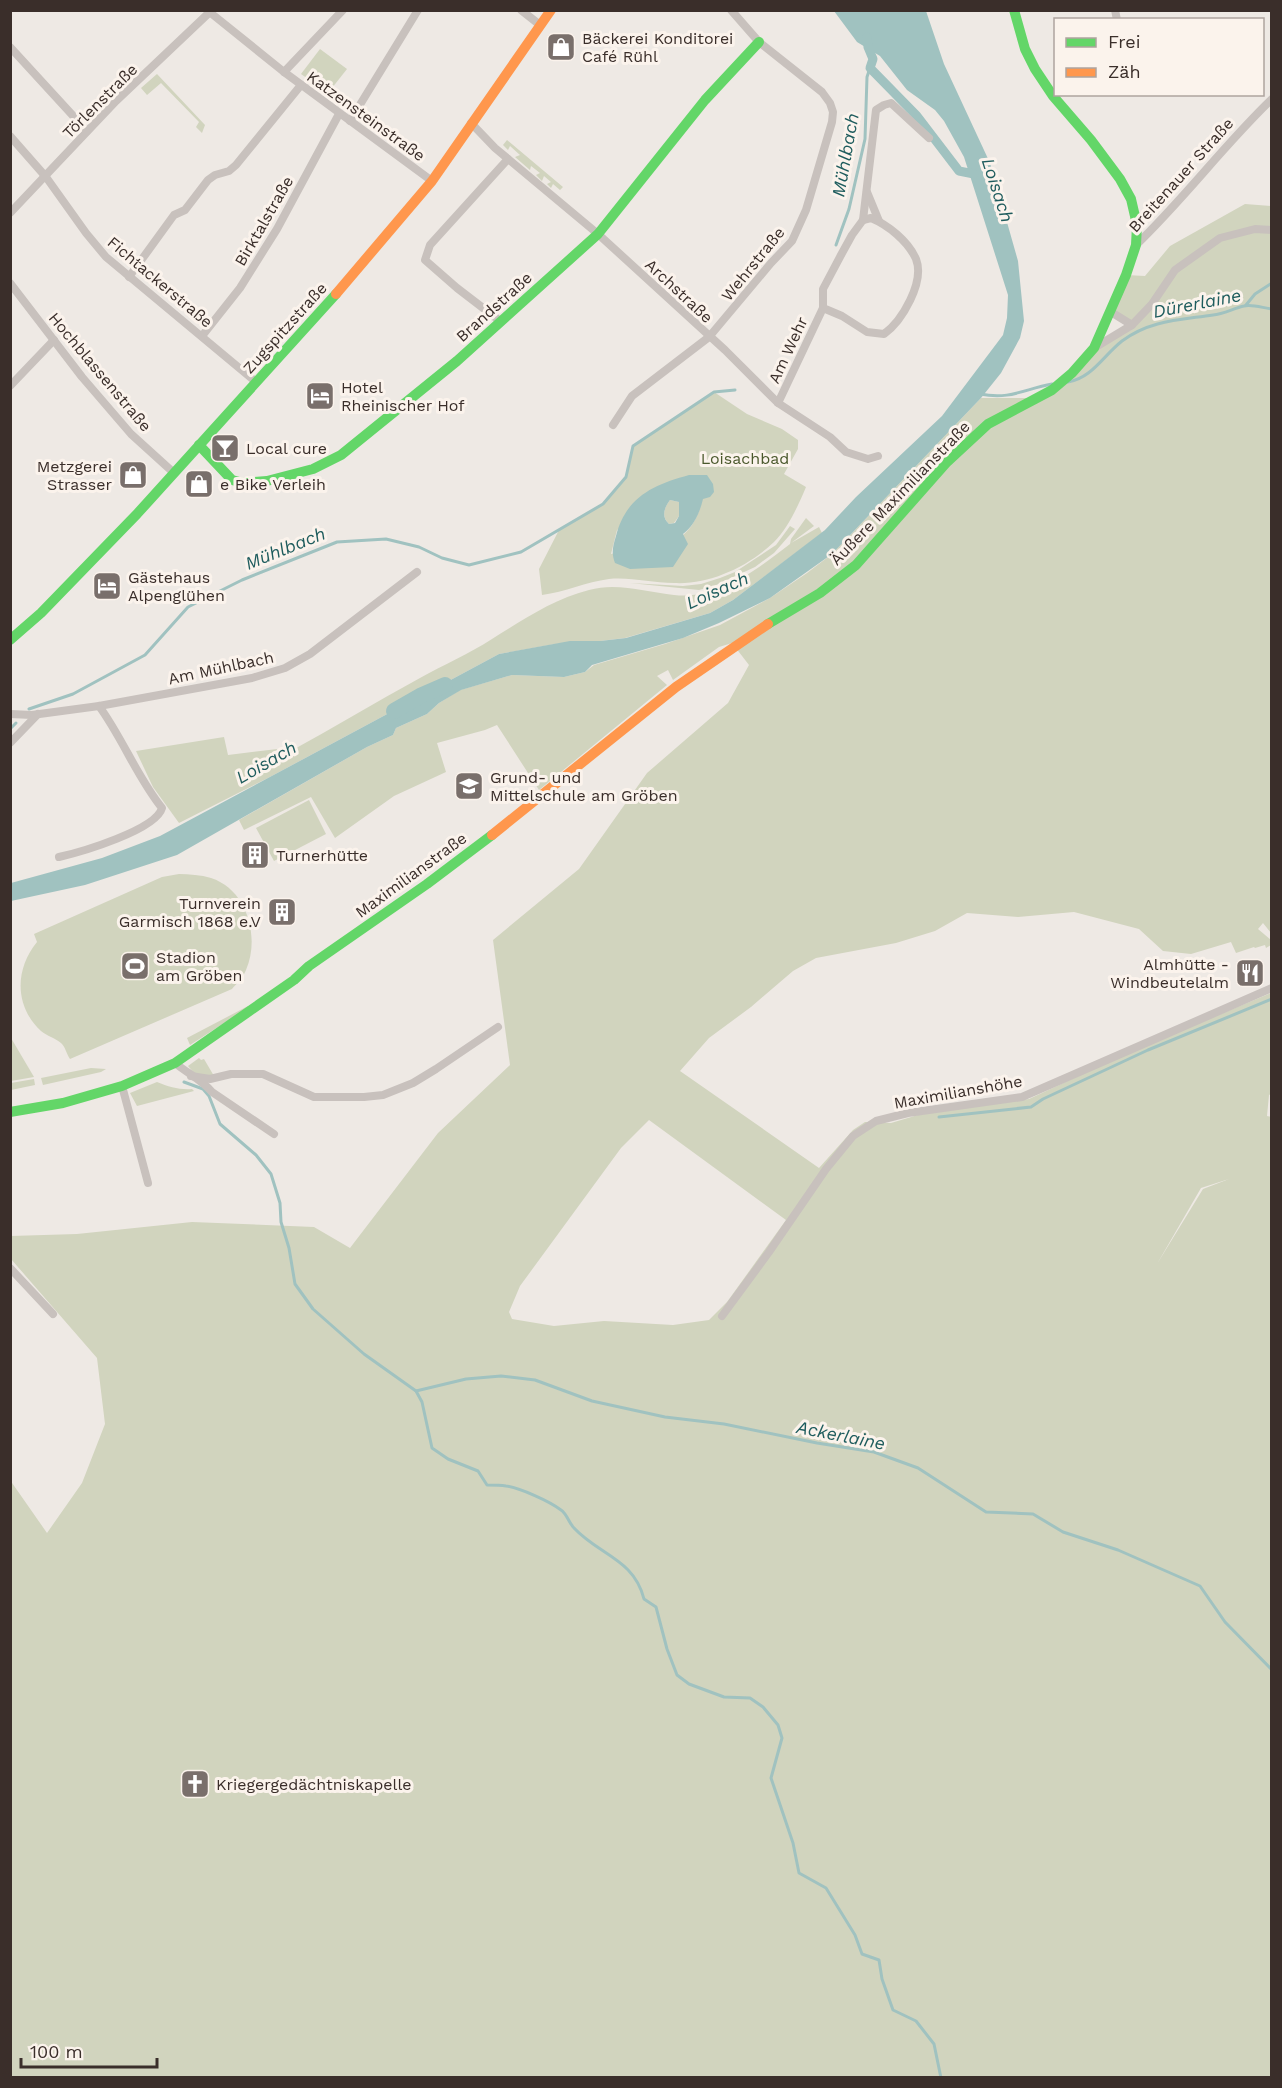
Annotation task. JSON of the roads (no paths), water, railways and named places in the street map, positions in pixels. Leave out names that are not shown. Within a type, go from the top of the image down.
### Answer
[{"type":"street","points":[[350,121],[418,10]]},
{"type":"street","points":[[521,10],[540,25]]},
{"type":"street","name":"Zugspitzstraße","points":[[10,640],[41,613],[174,473],[363,264],[432,181],[551,10]]},
{"type":"street","name":"Wehrstraße","points":[[613,425],[632,396],[709,337],[771,262],[792,241],[806,210],[832,122],[831,103],[822,92],[759,42],[731,10]]},
{"type":"street","name":"Äußere Maximilianstraße","points":[[704,666],[820,593],[856,565],[947,462],[988,424],[1052,390],[1072,373],[1094,348],[1112,312],[1136,245],[1137,225],[1131,199],[1104,157],[1053,96],[1035,69],[1025,49],[1014,10]]},
{"type":"street","name":"Katzensteinstraße","points":[[210,11],[301,86],[432,181]]},
{"type":"street","name":"Törlenstraße","points":[[10,213],[87,131],[210,11]]},
{"type":"street","name":"Katzensteinstraße","points":[[284,72],[341,11]]},
{"type":"street","name":"Brandstraße","points":[[199,445],[232,480],[243,483],[273,479],[313,469],[341,455],[365,438],[458,361],[598,234],[705,100],[759,42]]},
{"type":"street","points":[[10,47],[87,131]]},
{"type":"street","points":[[129,277],[174,215],[185,210],[208,180],[236,165],[301,86]]},
{"type":"street","name":"Breitenauer Straße","points":[[1136,245],[1164,219],[1240,130],[1272,99]]},
{"type":"street","name":"Am Wehr","points":[[778,402],[823,309],[823,289],[852,235],[863,220],[876,110],[891,104],[929,138]]},
{"type":"street","name":"Birktalstraße","points":[[202,336],[240,288],[277,229],[339,114]]},
{"type":"street","name":"Archstraße","points":[[471,123],[508,159],[598,234],[778,402],[830,437],[846,452],[868,459],[878,456]]},
{"type":"street","name":"Fichtackerstraße","points":[[10,136],[46,177],[86,234],[106,257],[256,382]]},
{"type":"street","points":[[500,321],[425,260],[430,246],[508,159]]},
{"type":"street","name":"Am Wehr","points":[[823,309],[842,316],[867,332],[884,334],[900,320],[916,285],[918,272],[916,260],[898,236],[879,221],[866,191]]},
{"type":"street","points":[[863,220],[871,218],[879,221]]},
{"type":"street","points":[[1094,348],[1132,325],[1152,304],[1175,270],[1220,238],[1255,229],[1272,230]]},
{"type":"street","name":"Hochblassenstraße","points":[[10,283],[82,377],[130,434],[174,473]]},
{"type":"street","points":[[1112,312],[1132,325]]},
{"type":"street","points":[[10,386],[54,340]]},
{"type":"street","name":"Am Mühlbach","points":[[13,714],[35,715],[99,706],[252,678],[285,668],[310,654],[417,572]]},
{"type":"street","name":"Maximilianstraße","points":[[10,1112],[63,1103],[122,1086],[175,1063],[427,884],[704,666]]},
{"type":"street","points":[[59,857],[120,837],[154,820],[161,814],[162,808],[147,789],[115,728],[99,706]]},
{"type":"street","points":[[10,743],[35,715]]},
{"type":"street","name":"Maximilianshöhe","points":[[722,1316],[826,1169],[853,1136],[876,1121],[908,1113],[1022,1097],[1272,988]]},
{"type":"street","points":[[191,1076],[210,1079],[231,1074],[263,1074],[314,1097],[354,1098],[384,1095],[436,1070],[498,1027]]},
{"type":"street","points":[[175,1063],[205,1084],[212,1092],[274,1134]]},
{"type":"street","points":[[122,1086],[148,1183]]},
{"type":"street","points":[[10,1268],[53,1314]]},
{"type":"water","points":[[834,11],[926,11],[944,64],[990,163],[1018,261],[1024,321],[1020,338],[1001,373],[981,398],[832,554],[770,598],[683,638],[592,665],[585,672],[564,677],[512,675],[461,690],[439,703],[427,714],[396,728],[393,735],[367,747],[177,855],[85,885],[11,901],[11,883],[102,858],[160,836],[499,654],[570,641],[626,638],[710,613],[733,600],[825,530],[856,497],[942,416],[1003,335],[1007,318],[1008,295],[964,157],[944,121],[935,110],[907,90],[880,56],[857,42]]},
{"type":"water","points":[[689,475],[707,475],[713,484],[714,492],[710,497],[703,499],[696,518],[683,534],[688,544],[673,567],[630,569],[615,563],[614,543],[621,523],[634,502],[653,488]],"holes":[[[670,500],[679,502],[679,516],[675,523],[669,524],[664,515],[666,506]]]},
{"type":"waterway","points":[[867,37],[873,59],[870,68],[917,116],[959,171],[974,174]]},
{"type":"waterway","name":"Mühlbach","points":[[836,245],[849,209],[865,139],[867,77],[870,68]]},
{"type":"waterway","points":[[1246,305],[1255,294],[1272,283]]},
{"type":"waterway","name":"Dürerlaine","points":[[1068,382],[1091,371],[1122,341],[1154,325],[1217,314],[1247,306],[1272,309]]},
{"type":"waterway","name":"Dürerlaine","points":[[980,394],[1009,395],[1052,384]]},
{"type":"waterway","name":"Mühlbach","points":[[29,709],[73,694],[145,655],[188,607],[242,580],[337,542],[386,539],[419,547],[442,558],[469,565],[521,552],[603,504],[626,477],[633,446],[714,392],[735,390]]},
{"type":"waterway","name":"Loisach","points":[[394,711],[445,685]]},
{"type":"waterway","name":"Mühlbach","points":[[10,729],[16,723]]},
{"type":"waterway","points":[[939,1117],[1031,1107],[1043,1099],[1148,1050],[1272,999]]},
{"type":"waterway","points":[[184,1082],[203,1089],[209,1096],[220,1124],[256,1155],[271,1174],[280,1203],[281,1222],[289,1248],[295,1284],[313,1309],[364,1354],[416,1391],[422,1402],[432,1448],[448,1459],[478,1471],[487,1485],[519,1489],[561,1510],[572,1526],[584,1537],[624,1566],[639,1586],[644,1599],[656,1607],[667,1649],[677,1675],[689,1684],[724,1697],[750,1698],[763,1707],[778,1725],[782,1738],[771,1778],[793,1843],[799,1873],[826,1888],[855,1935],[862,1954],[879,1960],[882,1979],[893,2010],[916,2021],[934,2044],[941,2078]]},
{"type":"waterway","name":"Ackerlaine","points":[[416,1391],[466,1379],[501,1376],[535,1380],[592,1401],[665,1417],[724,1424],[874,1452],[918,1468],[986,1512],[1033,1514],[1063,1532],[1118,1550],[1200,1586],[1225,1622],[1272,1670]]},
{"type":"place","name":"Bäckerei Konditorei Café Rühl","points":[[561,47]]},
{"type":"place","name":"Hotel Rheinischer Hof","points":[[320,396]]},
{"type":"place","name":"Local cure","points":[[225,448]]},
{"type":"place","name":"Metzgerei Strasser","points":[[133,475]]},
{"type":"place","name":"e Bike Verleih","points":[[199,484]]},
{"type":"place","name":"Gästehaus Alpenglühen","points":[[107,586]]},
{"type":"place","name":"Grund- und Mittelschule am Gröben","points":[[469,786]]},
{"type":"place","name":"Turnerhütte","points":[[255,855]]},
{"type":"place","name":"Turnverein Garmisch 1868 e.V","points":[[282,912]]},
{"type":"place","name":"Stadion am Gröben","points":[[135,966]]},
{"type":"place","name":"Almhütte - Windbeutelalm","points":[[1250,973]]},
{"type":"place","name":"Kriegergedächtniskapelle","points":[[195,1784]]},
{"type":"park label","name":"Loisachbad","points":[[745,458]]}]
